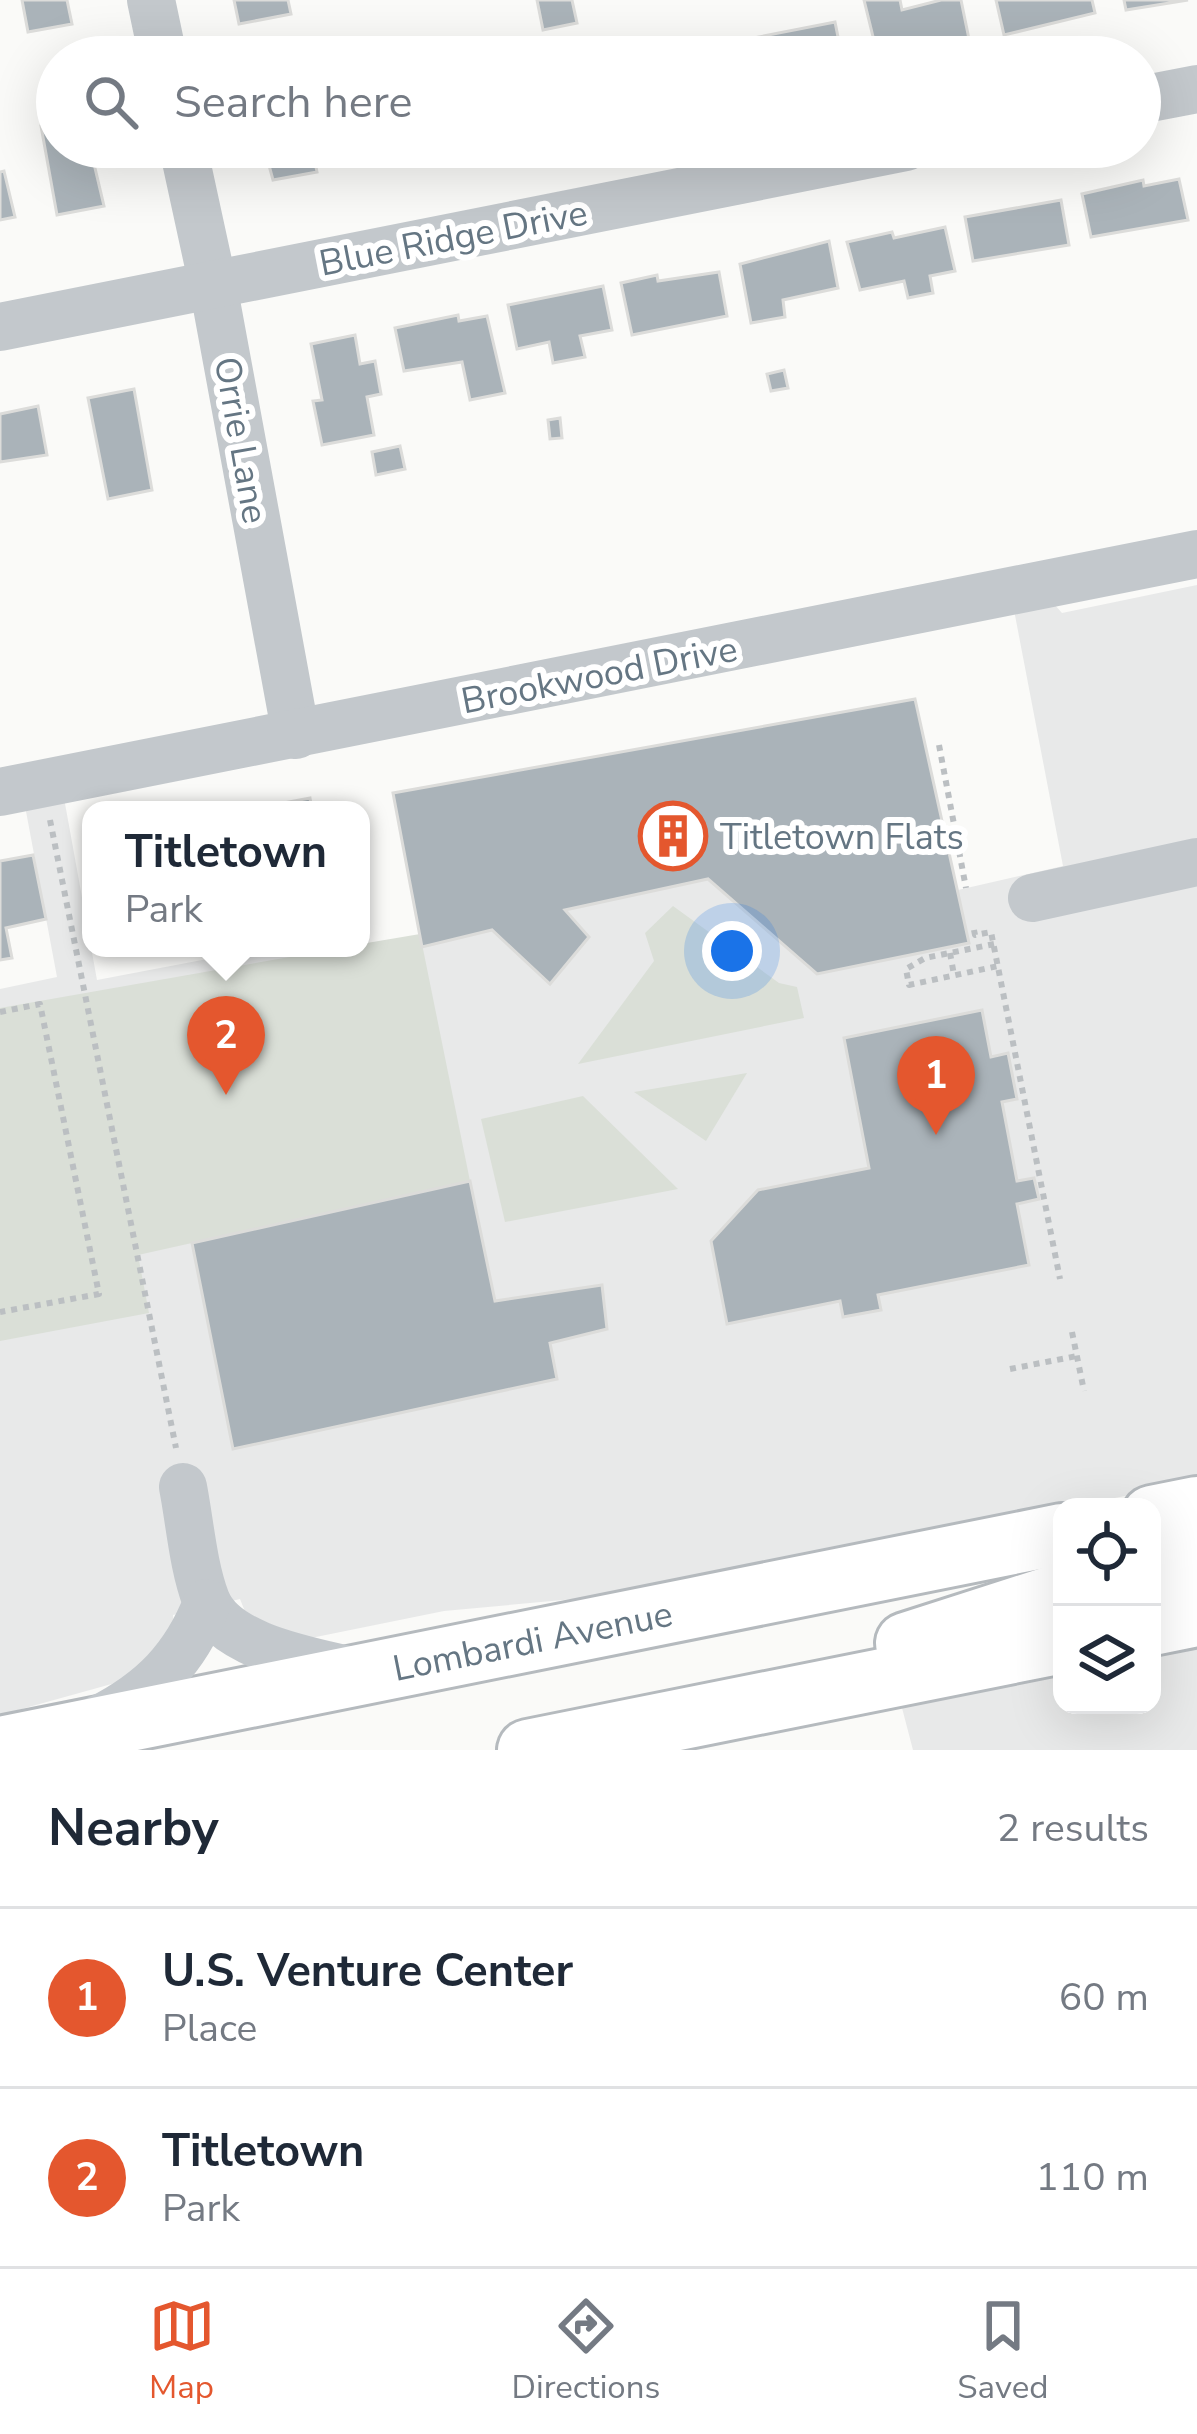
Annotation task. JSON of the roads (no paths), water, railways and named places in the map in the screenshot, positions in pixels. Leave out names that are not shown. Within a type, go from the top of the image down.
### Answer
[{"type":"main road","points":[[1161,1514],[1197,1507]]},
{"type":"main road","name":"Lombardi Avenue","points":[[0,1747],[1053,1536]]},
{"type":"main road","points":[[1161,1571],[1197,1564]]},
{"type":"main road","points":[[799,1696],[886,1651],[1053,1595]]},
{"type":"main road","points":[[1161,1623],[1197,1616]]},
{"type":"main road","points":[[528,1750],[1053,1645]]},
{"type":"street","points":[[151,0],[159,36]]},
{"type":"street","points":[[1161,96],[1197,89]]},
{"type":"street","name":"Orrie Lane","points":[[188,168],[296,735]]},
{"type":"street","name":"Blue Ridge Drive","points":[[0,327],[801,168]]},
{"type":"street","name":"Brookwood Drive","points":[[23,797],[296,735],[1197,554]]},
{"type":"street","points":[[1032,898],[1197,862]]},
{"type":"street","points":[[183,1487],[207,1604],[242,1636],[265,1649],[362,1673]]},
{"type":"street","points":[[71,1732],[130,1702],[162,1678],[185,1648],[207,1604]]},
{"type":"place","name":"Titletown Flats","points":[[673,836]]},
{"type":"place","name":"Titletown","points":[[226,1095]]},
{"type":"place","name":"U.S. Venture Center","points":[[936,1135]]}]
